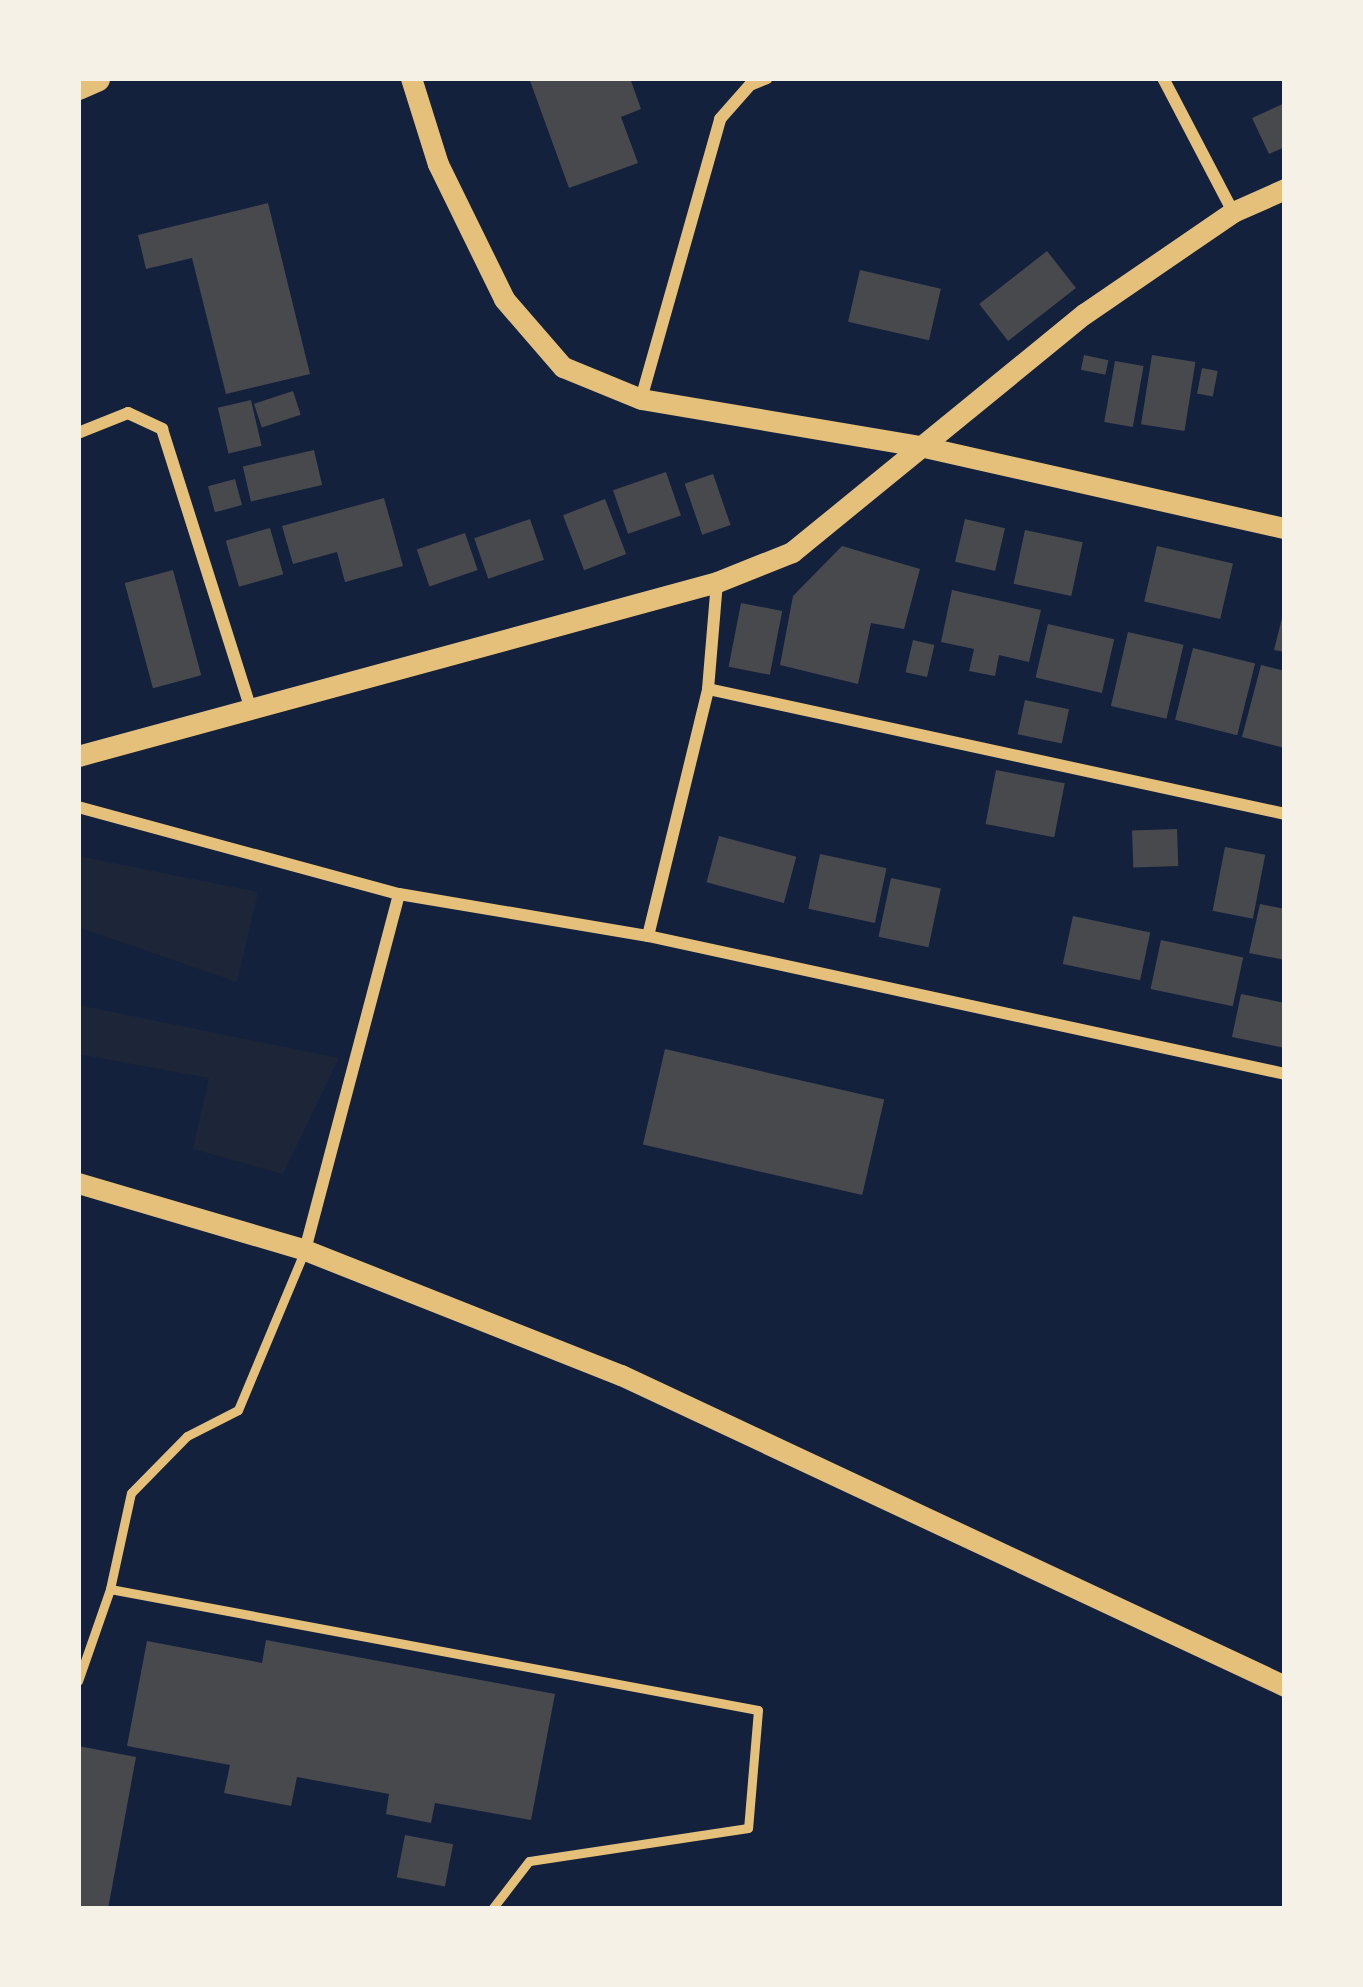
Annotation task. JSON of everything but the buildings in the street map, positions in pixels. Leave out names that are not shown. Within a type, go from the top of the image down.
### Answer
[{"type":"highway","points":[[78,86],[96,78]]},
{"type":"street","points":[[411,78],[438,164],[504,298],[563,368],[641,399],[920,446],[1285,528]]},
{"type":"street","points":[[641,399],[720,119],[750,85],[767,78]]},
{"type":"street","points":[[1162,78],[1233,212]]},
{"type":"street","points":[[78,756],[717,582],[792,552],[1084,314],[1233,212],[1285,189]]},
{"type":"street","points":[[78,433],[128,413],[162,428],[253,712]]},
{"type":"street","points":[[648,936],[708,689],[717,582]]},
{"type":"street","points":[[708,689],[1285,814]]},
{"type":"street","points":[[78,806],[399,894],[648,936],[1285,1074]]},
{"type":"street","points":[[305,1250],[399,894]]},
{"type":"street","points":[[78,1183],[305,1250],[621,1375],[1285,1686]]},
{"type":"lane","points":[[78,1681],[110,1589],[131,1493],[187,1436],[238,1410],[305,1250]]},
{"type":"lane","points":[[110,1589],[758,1710],[748,1828],[529,1861],[492,1909]]},
{"type":"shaded area","points":[[78,856],[258,892],[237,982],[78,927]]},
{"type":"shaded area","points":[[78,1005],[339,1058],[283,1174],[193,1149],[209,1078],[78,1054]]}]
